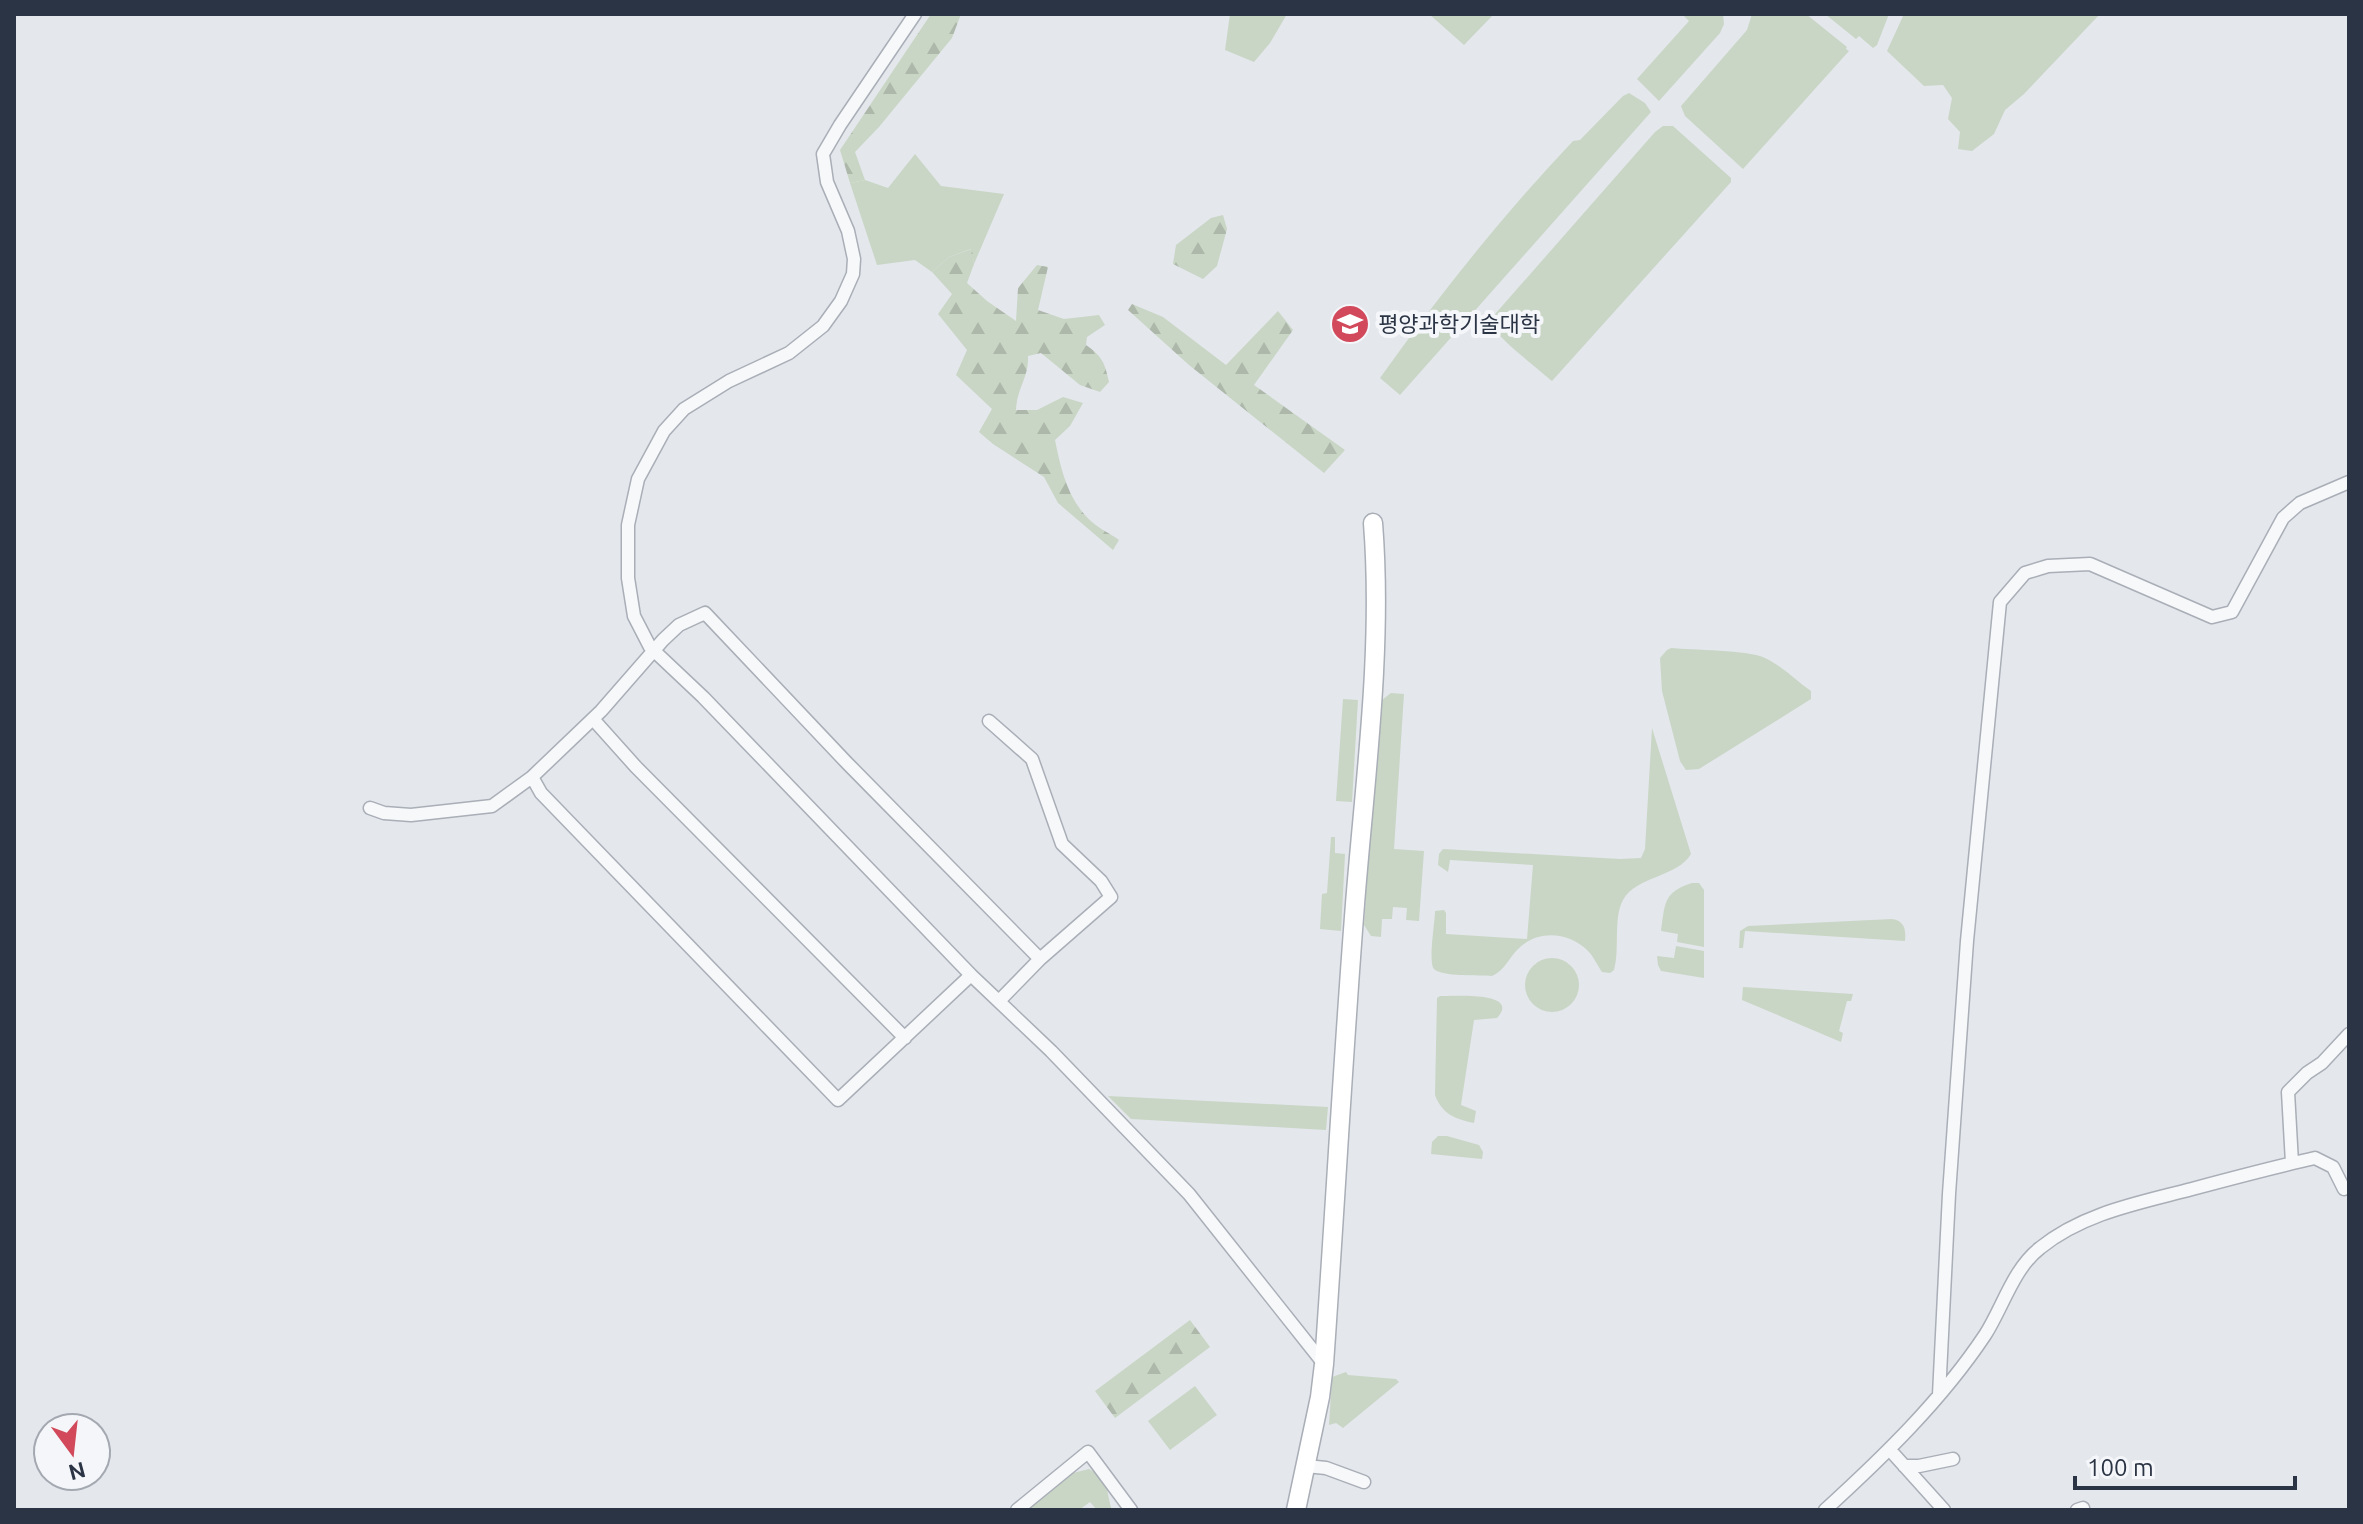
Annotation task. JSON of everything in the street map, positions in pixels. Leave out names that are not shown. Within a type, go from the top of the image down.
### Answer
[{"type":"street","points":[[915,14],[823,154],[827,182],[848,231],[854,259],[853,274],[841,301],[823,326],[789,353],[729,381],[684,409],[664,431],[638,479],[628,525],[628,578],[634,616],[650,647],[1189,1194],[1324,1364]]},
{"type":"street","points":[[1939,1395],[1967,941],[2000,602],[2025,573],[2048,566],[2090,564],[2212,617],[2232,612],[2283,518],[2300,503],[2349,482]]},
{"type":"street","points":[[1296,1510],[1324,1364],[1350,971],[1375,663],[1377,568],[1373,523]]},
{"type":"street","points":[[370,808],[384,813],[411,815],[492,806],[532,777],[593,719],[679,625],[705,613],[1040,959]]},
{"type":"street","points":[[593,719],[636,767],[905,1038]]},
{"type":"street","points":[[989,721],[1032,759],[1062,844],[1101,881],[1111,897],[1040,959],[1000,1000]]},
{"type":"street","points":[[532,777],[541,793],[838,1100],[971,975]]},
{"type":"street","points":[[2292,1163],[2288,1092],[2322,1063],[2349,1034]]},
{"type":"street","points":[[1825,1510],[1890,1450],[1939,1395],[1985,1334],[2021,1270],[2037,1250],[2072,1225],[2113,1210],[2315,1158],[2333,1167],[2344,1189]]},
{"type":"street","points":[[1890,1450],[1944,1510]]},
{"type":"street","points":[[1017,1510],[1088,1452],[1131,1510]]},
{"type":"street","points":[[1904,1466],[1953,1459]]},
{"type":"street","points":[[1306,1466],[1326,1468],[1364,1482]]},
{"type":"green space","points":[[931,14],[961,14],[952,38],[855,152],[865,180],[850,183],[840,150]]},
{"type":"green space","points":[[1230,14],[1287,14],[1270,43],[1254,62],[1225,50]]},
{"type":"green space","points":[[1429,14],[1494,14],[1464,45]]},
{"type":"green space","points":[[1682,14],[1723,14],[1724,24],[1720,33],[1659,101],[1637,79],[1689,21]]},
{"type":"green space","points":[[1752,14],[1806,14],[1849,51],[1743,169],[1685,116],[1681,106],[1747,30]]},
{"type":"green space","points":[[1825,14],[1889,14],[1873,48],[1859,36],[1856,39]]},
{"type":"green space","points":[[1904,14],[2100,14],[2005,110],[1994,134],[1972,151],[1958,149],[1960,132],[1948,119],[1952,98],[1943,85],[1924,86],[1887,51]]},
{"type":"green space","points":[[1629,93],[1645,103],[1651,112],[1400,395],[1380,378],[1425,316],[1547,169],[1573,141],[1580,140]]},
{"type":"green space","points":[[1663,126],[1673,126],[1731,178],[1731,182],[1552,381],[1501,337],[1492,325],[1493,319]]},
{"type":"green space","points":[[915,154],[941,186],[1004,194],[974,264],[971,249],[949,257],[932,272],[915,260],[877,265],[850,183],[865,180],[888,188]]},
{"type":"green space","points":[[1223,215],[1227,229],[1217,266],[1203,279],[1173,264],[1176,245],[1211,218]]},
{"type":"green space","points":[[972,249],[974,264],[967,283],[1016,321],[1018,288],[1037,265],[1048,267],[1038,310],[1064,319],[1099,315],[1105,325],[1087,337],[1086,345],[1102,360],[1106,370],[1109,382],[1100,392],[1080,385],[1041,353],[1028,356],[1016,410],[1037,410],[1063,397],[1083,403],[1070,426],[1055,440],[1071,495],[1092,522],[1119,540],[1113,550],[1058,503],[1044,477],[979,432],[992,409],[956,375],[967,350],[938,314],[952,294],[932,272],[949,257]]},
{"type":"green space","points":[[1132,304],[1163,317],[1226,365],[1278,311],[1293,330],[1254,385],[1345,450],[1324,473],[1189,365],[1128,310]]},
{"type":"green space","points":[[1671,648],[1757,655],[1783,669],[1811,691],[1811,699],[1699,769],[1686,770],[1680,761],[1662,691],[1660,658]]},
{"type":"green space","points":[[1391,693],[1404,694],[1394,849],[1424,851],[1419,921],[1406,920],[1407,908],[1393,907],[1392,919],[1382,919],[1381,937],[1371,936],[1364,925],[1378,703]]},
{"type":"green space","points":[[1343,699],[1358,700],[1352,802],[1336,801]]},
{"type":"green space","points":[[1652,728],[1691,854],[1677,868],[1637,886],[1623,900],[1618,916],[1614,970],[1602,972],[1590,953],[1580,945],[1553,935],[1526,943],[1492,976],[1453,974],[1434,969],[1435,911],[1444,910],[1446,913],[1446,934],[1527,939],[1533,865],[1450,860],[1448,872],[1438,865],[1443,849],[1641,858],[1645,849]]},
{"type":"green space","points":[[1331,837],[1335,837],[1335,853],[1345,854],[1341,931],[1320,929],[1322,894],[1327,893]]},
{"type":"green space","points":[[1699,883],[1704,890],[1704,947],[1677,942],[1678,934],[1661,931],[1667,900],[1675,890]]},
{"type":"green space","points":[[1892,919],[1904,927],[1905,941],[1745,931],[1743,948],[1739,948],[1740,931],[1748,926]]},
{"type":"green space","points":[[1676,946],[1704,951],[1704,978],[1661,971],[1657,956],[1674,958]]},
{"type":"green space","points":[[1552,958],[1571,966],[1579,985],[1571,1004],[1552,1012],[1533,1004],[1525,985],[1533,966]]},
{"type":"green space","points":[[1743,987],[1853,994],[1851,1001],[1847,1001],[1839,1031],[1843,1033],[1841,1042],[1742,1000]]},
{"type":"green space","points":[[1437,998],[1493,999],[1500,1003],[1502,1009],[1497,1018],[1474,1020],[1461,1105],[1476,1111],[1474,1123],[1450,1115],[1435,1095]]},
{"type":"green space","points":[[1108,1096],[1328,1107],[1326,1130],[1131,1119]]},
{"type":"green space","points":[[1438,1136],[1479,1145],[1483,1152],[1482,1159],[1431,1154],[1432,1142]]},
{"type":"green space","points":[[1190,1320],[1210,1347],[1115,1418],[1095,1391]]},
{"type":"green space","points":[[1346,1372],[1348,1375],[1396,1379],[1399,1382],[1343,1428],[1336,1423],[1329,1425],[1332,1377]]},
{"type":"green space","points":[[1195,1386],[1217,1415],[1170,1450],[1148,1421]]},
{"type":"green space","points":[[1089,1469],[1104,1482],[1112,1510],[1097,1510],[1090,1502],[1079,1510],[1027,1510],[1073,1473]]},
{"type":"place","name":"평양과학기술대학","points":[[1350,324]]}]
